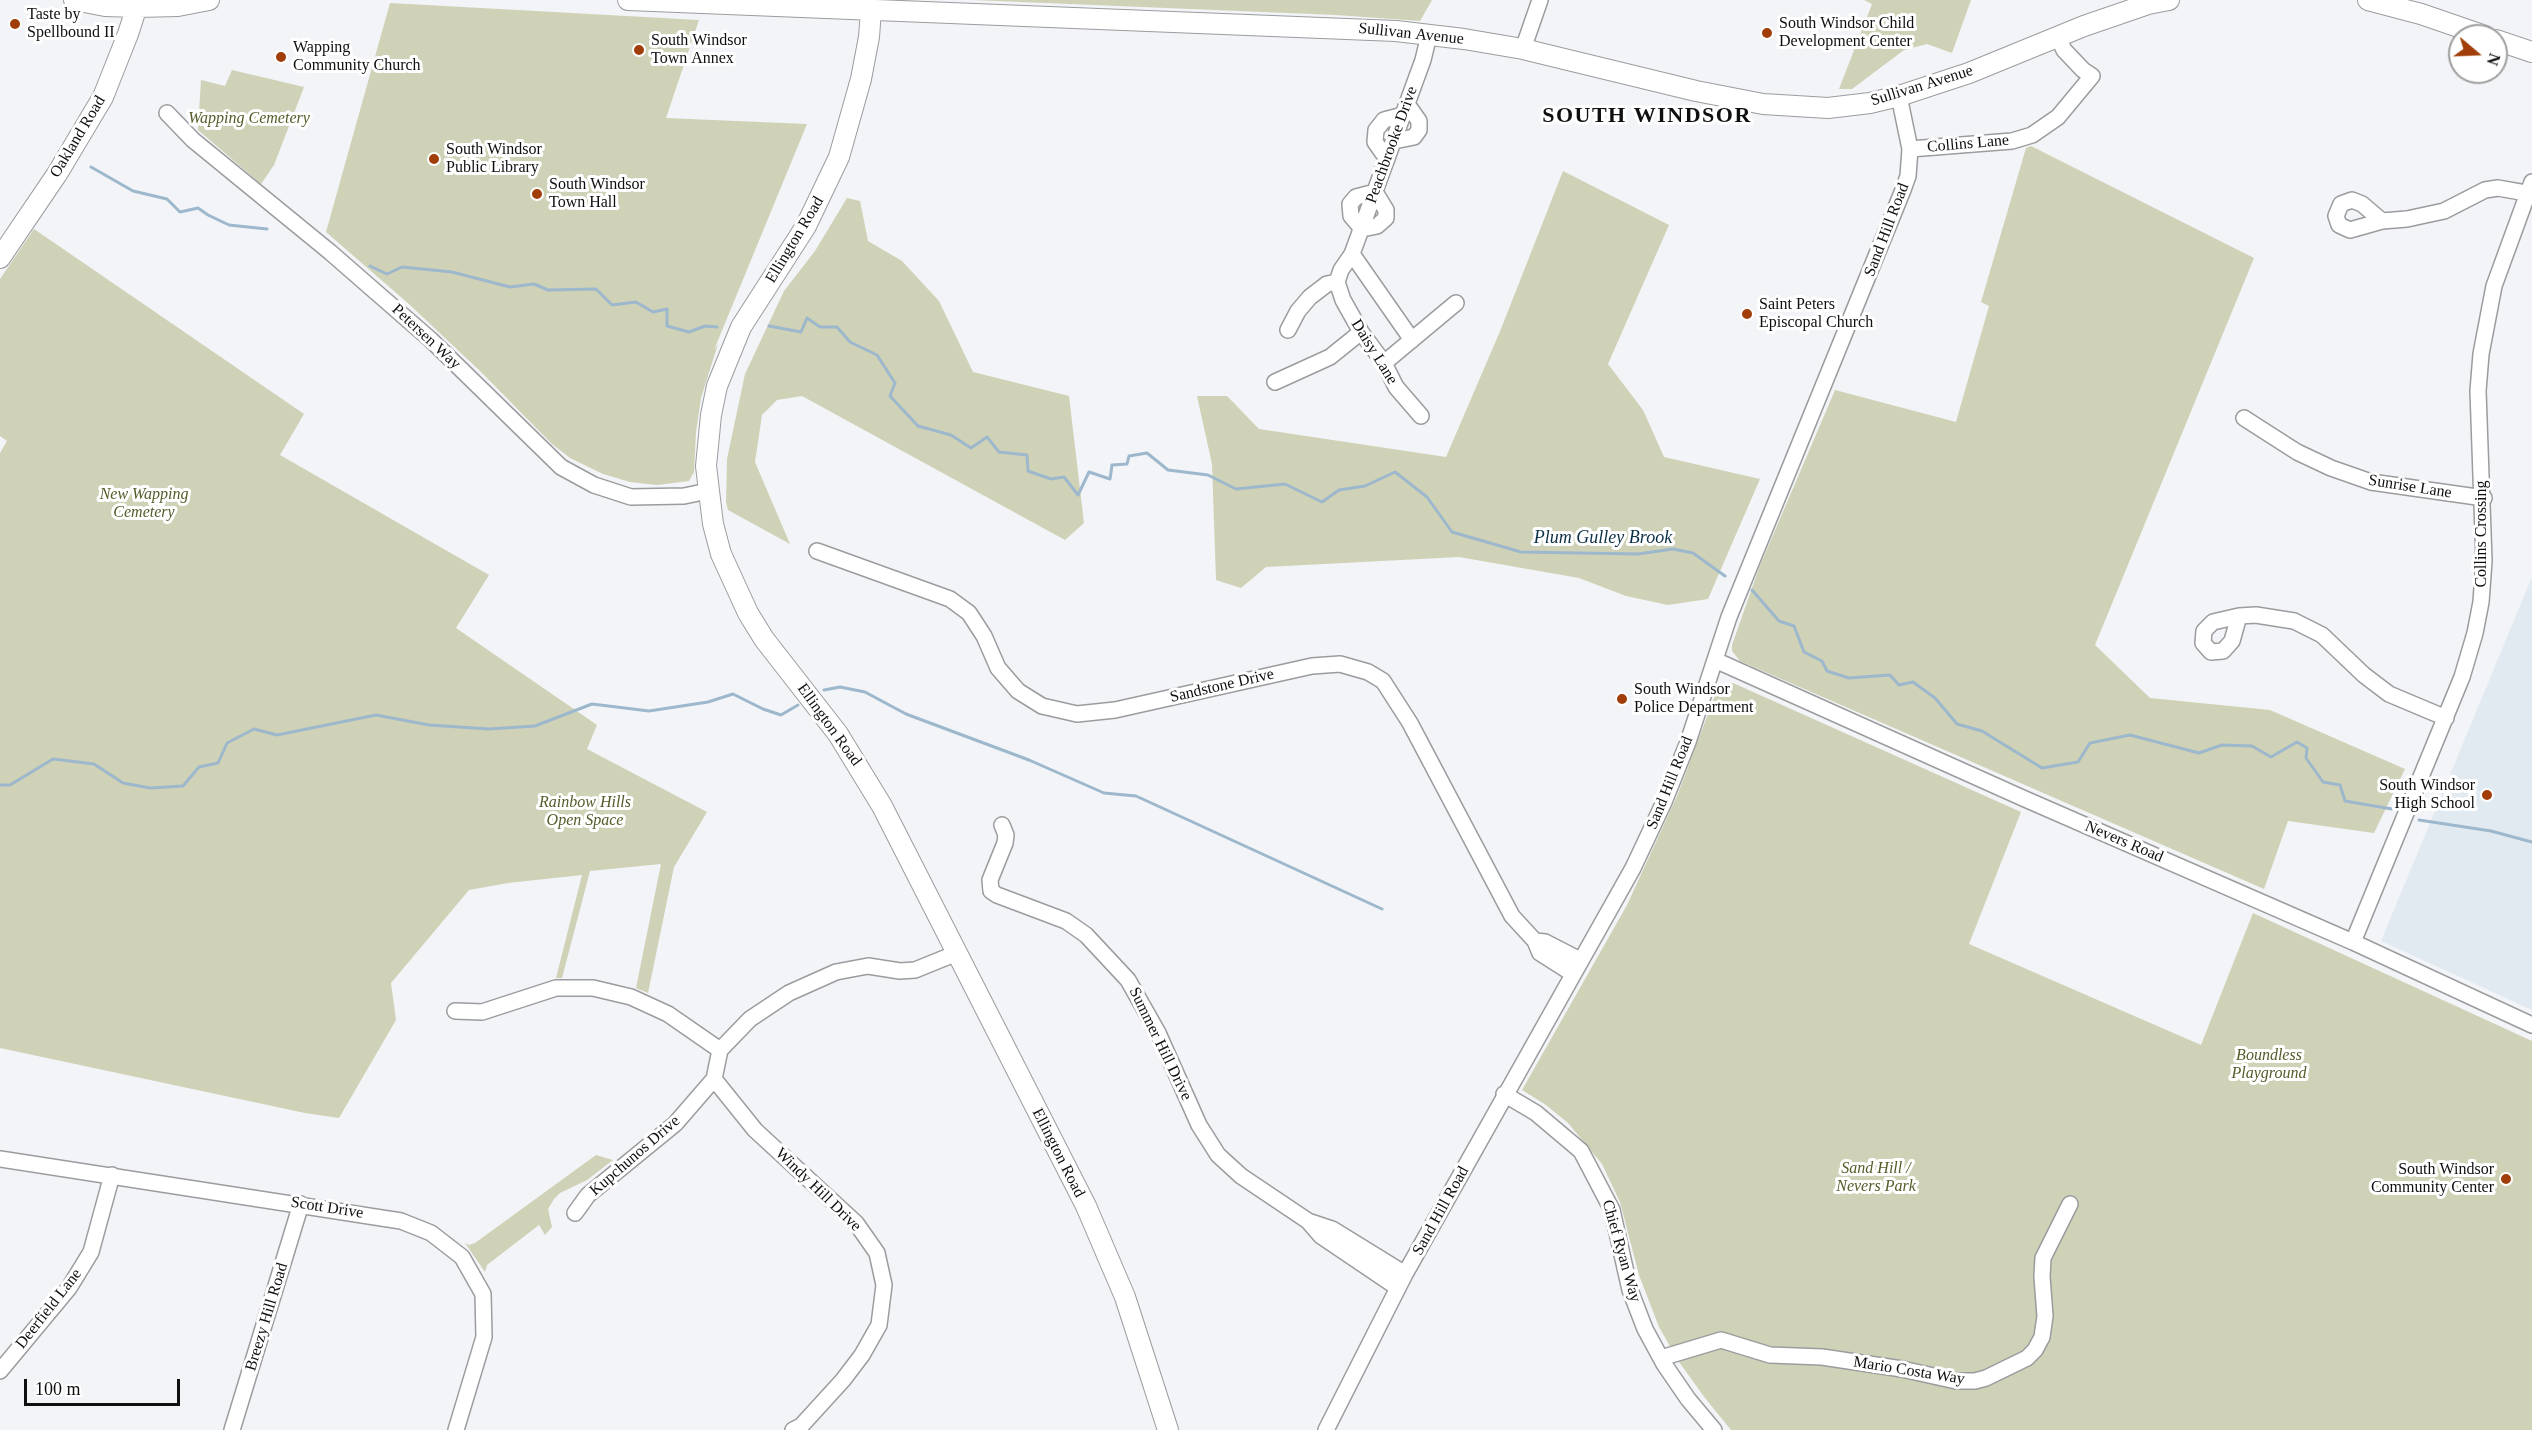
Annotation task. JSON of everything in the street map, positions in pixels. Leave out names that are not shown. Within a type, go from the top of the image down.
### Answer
[{"type":"main road","points":[[74,0],[105,6],[138,3],[178,6],[209,0]]},
{"type":"main road","name":"Sullivan Avenue","points":[[628,0],[1324,26],[1429,35],[1523,49],[1696,91],[1763,104],[1828,108],[1870,103],[1899,96],[1969,73],[2148,4],[2169,0]]},
{"type":"main road","points":[[2368,0],[2450,24]]},
{"type":"main road","name":"Oakland Road","points":[[0,258],[57,174],[103,97],[138,3]]},
{"type":"main road","name":"Ellington Road","points":[[871,10],[869,37],[861,79],[839,157],[806,226],[741,327],[717,386],[707,443],[708,491],[721,554],[738,593],[764,639],[813,700],[862,770],[957,953],[1086,1206],[1108,1255],[1125,1297],[1168,1430]]},
{"type":"main road","points":[[2508,44],[2532,52]]},
{"type":"street","points":[[1523,49],[1540,0]]},
{"type":"street","name":"Peachbrooke Drive","points":[[1337,282],[1341,270],[1352,255],[1394,141],[1414,136],[1419,130],[1419,121],[1405,109],[1425,54],[1429,35]]},
{"type":"street","name":"Collins Lane","points":[[1910,149],[2012,141],[2032,135],[2058,117],[2092,76],[2064,50],[2058,37]]},
{"type":"street","name":"Sand Hill Road","points":[[1326,1430],[1401,1281],[1633,868],[1664,802],[1688,742],[1729,616],[1889,229],[1908,176],[1910,149],[1899,96]]},
{"type":"street","points":[[1387,159],[1375,142],[1376,130],[1384,120],[1405,109]]},
{"type":"street","name":"Petersen Way","points":[[167,113],[193,140],[330,252],[431,340],[561,467],[594,485],[631,497],[684,496],[708,491]]},
{"type":"street","points":[[2382,221],[2407,219],[2444,211],[2485,190],[2498,188],[2531,190]]},
{"type":"street","name":"Collins Crossing","points":[[2353,942],[2446,718],[2469,656],[2481,602],[2484,561],[2484,498],[2478,391],[2482,342],[2494,286],[2531,190]]},
{"type":"street","points":[[1352,255],[1412,340]]},
{"type":"street","points":[[1288,330],[1292,319],[1310,297],[1327,284],[1337,282]]},
{"type":"street","name":"Daisy Lane","points":[[1337,282],[1343,300],[1361,332],[1384,363],[1396,387],[1421,416]]},
{"type":"street","points":[[1384,363],[1456,303]]},
{"type":"street","points":[[1275,382],[1330,357],[1361,332]]},
{"type":"street","name":"Sunrise Lane","points":[[2244,418],[2297,452],[2331,468],[2371,482],[2484,498]]},
{"type":"street","name":"Sandstone Drive","points":[[817,551],[950,599],[969,613],[984,636],[998,668],[1018,691],[1042,706],[1077,714],[1115,710],[1312,666],[1340,664],[1368,672],[1383,681],[1390,690],[1512,916],[1535,941],[1545,942],[1576,967]]},
{"type":"street","points":[[2239,616],[2256,615],[2294,621],[2322,635],[2364,675],[2389,694],[2446,718]]},
{"type":"street","name":"Nevers Road","points":[[1715,660],[2025,799],[2353,942],[2532,1025]]},
{"type":"street","name":"Summer Hill Drive","points":[[1002,825],[1006,835],[1005,843],[990,880],[991,891],[1066,921],[1092,940],[1128,980],[1158,1033],[1199,1125],[1218,1155],[1241,1176],[1308,1221],[1332,1229],[1401,1281]]},
{"type":"street","points":[[455,1011],[482,1012],[556,988],[593,988],[631,996],[668,1014],[720,1050],[750,1019],[779,1000],[836,972],[868,966],[900,971],[915,970],[957,953]]},
{"type":"street","name":"Kupchunos Drive","points":[[575,1213],[588,1195],[675,1124],[714,1078],[720,1050]]},
{"type":"street","name":"Windy Hill Drive","points":[[714,1078],[755,1130],[856,1223],[877,1253],[884,1285],[879,1325],[862,1355],[843,1380],[801,1426],[793,1430]]},
{"type":"street","name":"Chief Ryan Way","points":[[1504,1094],[1536,1113],[1581,1151],[1612,1210],[1630,1290],[1645,1329],[1688,1399],[1714,1430]]},
{"type":"street","name":"Scott Drive","points":[[0,1159],[401,1221],[431,1233],[462,1257],[483,1294],[484,1337],[456,1430]]},
{"type":"street","name":"Deerfield Lane","points":[[0,1371],[69,1288],[91,1252],[112,1175]]},
{"type":"street","name":"Breezy Hill Road","points":[[232,1430],[301,1204]]},
{"type":"street","name":"Mario Costa Way","points":[[1661,1358],[1721,1340],[1770,1355],[1822,1358],[1956,1381],[1975,1381],[1986,1378],[2027,1358],[2035,1350],[2042,1337],[2045,1316],[2043,1258],[2070,1204]]},
{"type":"shaded area","name":"South Windsor High School","points":[[2532,577],[2532,1010],[2381,941]]},
{"type":"green space","points":[[973,0],[1432,0],[1420,21],[1336,15]]},
{"type":"green space","points":[[1864,0],[1971,0],[1952,53],[1927,44],[1904,50],[1852,89],[1839,89],[1872,4]]},
{"type":"green space","points":[[390,3],[699,20],[666,118],[807,124],[714,350],[718,344],[701,398],[694,472],[689,481],[657,485],[630,482],[603,474],[570,458],[552,444],[410,305],[326,232]]},
{"type":"green space","name":"Wapping Cemetery","points":[[232,70],[304,87],[274,165],[261,184],[198,130],[201,80],[225,86]]},
{"type":"green space","points":[[2031,146],[2254,258],[2095,645],[2150,698],[2270,710],[2405,769],[2374,833],[2288,821],[2264,889],[1740,661],[1732,651],[1732,645],[1759,568],[1835,390],[1956,422],[1989,306],[1981,302],[2026,148]]},
{"type":"green space","points":[[1563,171],[1669,225],[1608,364],[1643,410],[1664,457],[1760,479],[1708,599],[1668,605],[1626,596],[1579,578],[1459,557],[1266,567],[1241,588],[1216,580],[1212,464],[1197,396],[1227,396],[1259,429],[1446,457],[1501,329]]},
{"type":"green space","points":[[847,198],[860,201],[868,241],[902,261],[939,301],[973,372],[1069,396],[1084,523],[1065,540],[802,396],[777,400],[762,415],[755,462],[790,544],[728,510],[726,502],[727,459],[745,374],[784,291],[815,251]]},
{"type":"green space","points":[[34,229],[304,414],[280,455],[489,575],[456,628],[597,725],[587,749],[707,812],[674,867],[648,993],[636,988],[661,864],[590,871],[562,978],[556,978],[582,875],[508,883],[469,890],[391,983],[396,1020],[339,1118],[305,1113],[0,1048],[0,453],[7,441],[0,436],[0,279]]},
{"type":"green space","name":"Sand Hill / Nevers Park","points":[[1733,683],[2021,812],[1969,944],[2201,1045],[2253,913],[2532,1041],[2532,1430],[1731,1430],[1679,1362],[1659,1327],[1639,1275],[1620,1202],[1602,1164],[1568,1123],[1546,1105],[1522,1090],[1627,905],[1677,796],[1716,693],[1723,686]]},
{"type":"green space","points":[[596,1155],[613,1160],[587,1180],[560,1193],[554,1199],[548,1209],[552,1227],[545,1235],[539,1225],[487,1265],[485,1272],[465,1243],[469,1245],[475,1243]]},
{"type":"waterway","name":"Plum Gulley Brook","points":[[91,167],[133,191],[167,199],[180,212],[198,208],[229,225],[267,229]]},
{"type":"waterway","name":"Plum Gulley Brook","points":[[370,266],[387,274],[402,267],[452,272],[510,287],[534,284],[548,290],[596,289],[612,305],[636,302],[653,312],[667,309],[667,326],[689,332],[705,326],[717,327]]},
{"type":"waterway","name":"Plum Gulley Brook","points":[[769,326],[801,332],[807,318],[820,327],[837,327],[850,342],[877,355],[895,383],[890,396],[918,426],[951,435],[971,448],[987,437],[999,452],[1027,455],[1028,471],[1051,479],[1064,477],[1078,495],[1089,472],[1110,479],[1112,465],[1127,464],[1129,456],[1147,453],[1168,470],[1208,475],[1236,489],[1285,484],[1322,502],[1339,490],[1365,486],[1395,472],[1427,497],[1452,532],[1521,552],[1638,554],[1673,549],[1693,553],[1725,576]]},
{"type":"waterway","name":"Plum Gulley Brook","points":[[1752,590],[1779,621],[1794,626],[1804,652],[1822,661],[1827,671],[1849,678],[1890,675],[1899,685],[1913,682],[1935,698],[1957,724],[1982,731],[2042,768],[2078,762],[2090,743],[2130,735],[2199,753],[2222,745],[2252,746],[2271,757],[2297,742],[2307,748],[2306,758],[2323,782],[2340,785],[2345,801],[2392,809]]},
{"type":"waterway","points":[[824,690],[840,687],[865,692],[906,714],[1029,760],[1104,793],[1136,796],[1382,909]]},
{"type":"waterway","points":[[0,785],[10,785],[53,759],[94,764],[123,783],[150,788],[183,786],[199,767],[218,763],[227,743],[254,729],[277,735],[376,715],[429,725],[489,729],[535,726],[592,704],[649,711],[708,702],[733,694],[781,715],[798,705]]},
{"type":"waterway","name":"Plum Gulley Brook","points":[[2419,820],[2491,831],[2532,842]]},
{"type":"place","name":"Taste by Spellbound II","points":[[15,24]]},
{"type":"place","name":"South Windsor Child Development Center","points":[[1767,33]]},
{"type":"place","name":"South Windsor Town Annex","points":[[639,50]]},
{"type":"place","name":"Wapping Community Church","points":[[281,57]]},
{"type":"place","name":"South Windsor Public Library","points":[[434,159]]},
{"type":"place","name":"South Windsor Town Hall","points":[[537,194]]},
{"type":"place","name":"Saint Peters Episcopal Church","points":[[1747,314]]},
{"type":"place","name":"South Windsor Police Department","points":[[1622,699]]},
{"type":"place","name":"South Windsor High School","points":[[2487,795]]},
{"type":"place","name":"South Windsor Community Center","points":[[2506,1179]]},
{"type":"district","name":"SOUTH WINDSOR","points":[[1647,116]]},
{"type":"park label","name":"New Wapping Cemetery","points":[[144,504]]},
{"type":"park label","name":"Rainbow Hills Open Space","points":[[585,812]]},
{"type":"park label","name":"Boundless Playground","points":[[2269,1065]]}]
